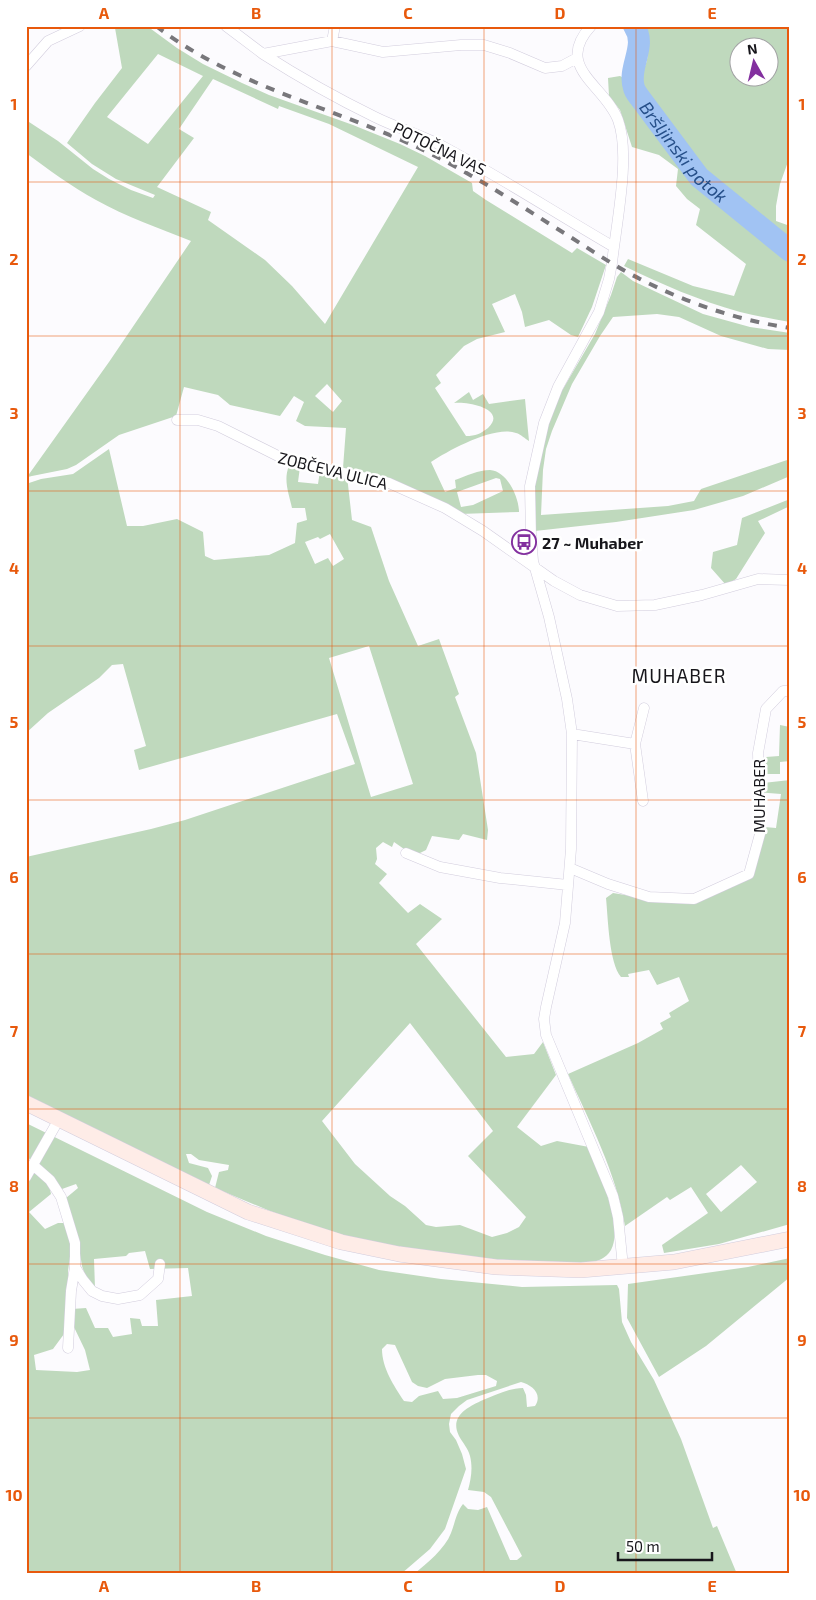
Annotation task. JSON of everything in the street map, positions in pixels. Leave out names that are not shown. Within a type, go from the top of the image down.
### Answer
[{"type":"street","points":[[26,66],[48,41],[80,26]]},
{"type":"street","name":"POTOČNA VAS","points":[[226,26],[263,54],[326,93],[377,118],[442,145],[508,182],[565,219],[614,247]]},
{"type":"street","points":[[332,41],[335,26]]},
{"type":"street","points":[[591,26],[580,42],[577,58],[579,65],[588,79],[610,104],[618,118],[622,131],[623,167],[614,247],[609,279],[599,312],[558,387],[544,423],[530,486],[531,536],[535,566],[549,617],[567,699],[572,734],[570,868],[565,922],[544,1019],[546,1035],[613,1196],[618,1217],[623,1267]]},
{"type":"street","points":[[263,54],[292,47],[332,41],[383,52],[461,45],[484,45],[510,53],[545,68],[562,66],[577,58]]},
{"type":"street","name":"ZOBČEVA ULICA","points":[[177,420],[198,420],[218,426],[288,461],[390,483],[445,508],[535,566]]},
{"type":"street","points":[[535,566],[554,581],[580,595],[617,606],[655,604],[702,595],[758,579],[790,580]]},
{"type":"street","name":"MUHABER","points":[[570,868],[608,884],[649,897],[694,899],[749,874],[760,834],[758,753],[766,709],[782,691],[790,691]]},
{"type":"street","points":[[643,801],[635,744],[644,708]]},
{"type":"street","points":[[572,734],[635,744]]},
{"type":"street","points":[[406,853],[440,868],[500,878],[568,885]]},
{"type":"street","points":[[26,1103],[248,1212],[341,1242],[399,1254],[496,1267],[581,1270],[674,1262],[790,1239]]},
{"type":"street","points":[[26,1177],[59,1119]]},
{"type":"street","points":[[33,1165],[50,1180],[61,1197],[75,1243],[75,1266],[71,1291],[68,1348]]},
{"type":"street","points":[[75,1266],[92,1291],[102,1296],[118,1299],[140,1295],[158,1278],[160,1264]]},
{"type":"green space","points":[[147,26],[203,64],[242,83],[269,95],[353,125],[425,156],[472,183],[473,191],[572,253],[577,248],[606,265],[592,307],[578,337],[571,335],[549,320],[525,327],[515,294],[492,304],[505,332],[477,339],[464,346],[436,375],[441,383],[435,388],[466,436],[480,433],[488,428],[493,421],[493,416],[483,408],[468,403],[454,403],[469,392],[473,400],[483,394],[489,404],[525,399],[529,441],[520,434],[507,431],[496,432],[460,445],[431,462],[445,492],[456,488],[455,480],[481,471],[496,471],[511,486],[517,499],[519,512],[460,514],[343,468],[346,428],[305,426],[296,421],[304,402],[294,396],[280,416],[230,405],[218,395],[184,387],[176,416],[119,435],[76,465],[67,469],[27,477],[109,362],[191,241],[107,206],[87,195],[26,153],[26,120],[109,179],[153,198],[155,195],[116,179],[92,164],[67,143],[122,68],[115,28]],"holes":[[[158,54],[203,76],[148,144],[107,117]],[[213,79],[278,109],[279,106],[329,124],[418,167],[325,324],[292,286],[265,260],[208,220],[211,212],[157,187],[194,138],[179,129]],[[327,384],[342,401],[333,412],[315,396]],[[496,478],[500,479],[503,491],[473,505],[461,507],[457,492]]]},
{"type":"green space","points":[[645,26],[742,26],[760,28],[790,26],[790,156],[780,184],[776,206],[776,221],[790,226],[790,322],[740,312],[710,303],[666,286],[624,266],[628,259],[693,286],[734,296],[746,264],[696,225],[700,209],[687,199],[676,186],[678,169],[659,155],[632,147],[620,110],[609,96],[608,78],[620,76],[629,81],[643,70],[646,64],[648,44]]},
{"type":"green space","points":[[621,272],[633,281],[703,314],[750,327],[790,333],[790,350],[768,349],[721,336],[679,317],[657,314],[613,317],[572,384],[552,431],[546,449],[543,470],[541,515],[668,506],[694,501],[701,489],[790,459],[790,476],[743,496],[694,510],[616,522],[535,531],[534,485],[549,419],[560,394],[595,334],[617,277]]},
{"type":"green space","points":[[109,449],[127,526],[143,526],[177,519],[203,532],[205,556],[214,560],[269,555],[295,543],[297,523],[307,520],[305,508],[292,508],[287,482],[289,466],[300,467],[298,482],[318,484],[320,471],[347,476],[352,520],[371,527],[389,581],[418,646],[439,639],[459,694],[455,697],[476,753],[488,830],[487,840],[463,834],[459,840],[432,836],[426,850],[414,856],[394,842],[392,847],[383,842],[376,848],[377,859],[375,864],[387,874],[379,883],[408,913],[420,904],[442,919],[416,944],[506,1057],[534,1054],[543,1042],[556,1075],[517,1127],[541,1146],[557,1141],[589,1147],[608,1198],[614,1227],[614,1240],[611,1250],[604,1258],[588,1263],[532,1262],[454,1256],[344,1237],[270,1211],[215,1188],[219,1172],[228,1170],[229,1165],[199,1160],[191,1154],[186,1154],[189,1163],[208,1168],[212,1176],[209,1185],[26,1095],[26,857],[185,820],[355,764],[337,714],[139,770],[134,750],[146,746],[123,664],[112,665],[99,678],[48,713],[26,733],[26,484],[41,479],[73,474]],"holes":[[[330,534],[344,559],[333,566],[328,558],[315,564],[305,542],[318,537],[320,539]],[[369,646],[413,784],[371,797],[329,658]],[[410,1023],[493,1131],[468,1156],[526,1217],[519,1227],[492,1237],[460,1225],[436,1227],[426,1225],[355,1164],[322,1121]]]},
{"type":"green space","points":[[790,499],[790,506],[758,521],[765,533],[736,579],[726,585],[711,568],[713,552],[737,545],[742,518]]},
{"type":"green space","points":[[780,725],[790,727],[790,761],[780,762],[780,774],[765,774],[766,757],[779,756]]},
{"type":"green space","points":[[790,780],[790,1224],[719,1244],[664,1253],[662,1245],[708,1213],[691,1187],[670,1200],[667,1197],[625,1226],[609,1167],[568,1074],[638,1043],[663,1029],[660,1023],[671,1017],[669,1013],[689,1001],[679,977],[657,985],[649,970],[628,974],[629,977],[621,977],[614,962],[608,928],[606,898],[613,893],[661,901],[680,901],[744,873],[755,854],[754,826],[776,828],[781,794],[754,792],[763,783]],"holes":[[[741,1165],[757,1182],[721,1212],[706,1194]]]},
{"type":"green space","points":[[26,1123],[207,1212],[266,1236],[379,1270],[441,1279],[522,1287],[617,1285],[622,1322],[631,1342],[654,1380],[681,1439],[713,1528],[717,1526],[737,1574],[414,1574],[445,1545],[463,1504],[468,1509],[478,1510],[487,1507],[510,1560],[517,1560],[522,1556],[491,1497],[484,1492],[468,1490],[471,1460],[468,1450],[459,1436],[456,1423],[466,1409],[483,1400],[513,1389],[523,1388],[527,1407],[535,1406],[538,1398],[537,1394],[529,1385],[521,1382],[467,1400],[451,1414],[450,1432],[456,1440],[466,1469],[445,1529],[430,1549],[401,1574],[26,1574],[26,1229],[29,1224],[26,1222],[26,1164],[45,1181],[51,1194],[29,1212],[45,1229],[58,1223],[66,1223],[71,1249],[64,1334],[53,1349],[34,1355],[36,1370],[77,1372],[90,1370],[85,1350],[73,1325],[72,1309],[86,1308],[95,1328],[108,1328],[113,1337],[132,1334],[130,1318],[140,1319],[142,1326],[158,1326],[156,1300],[192,1296],[188,1268],[150,1269],[145,1251],[129,1253],[126,1256],[94,1259],[95,1288],[85,1275],[82,1266],[77,1235],[66,1198],[78,1188],[76,1184],[62,1189],[26,1156]],"holes":[[[387,1344],[395,1345],[412,1382],[418,1386],[427,1388],[445,1379],[478,1375],[486,1375],[497,1381],[496,1386],[457,1398],[443,1399],[438,1391],[419,1396],[412,1402],[404,1401],[389,1376],[384,1363],[382,1349]]]},
{"type":"green space","points":[[790,1258],[790,1277],[706,1346],[659,1377],[627,1318],[628,1284],[748,1267]]},
{"type":"waterway","name":"Bršljinski potok","points":[[634,26],[639,41],[633,72],[634,88],[637,93],[699,177],[790,251]]},
{"type":"railway","points":[[156,26],[186,47],[218,65],[284,94],[386,133],[439,158],[497,191],[614,264],[658,288],[713,310],[770,325],[790,328]]},
{"type":"place","name":"27 ~ Muhaber","points":[[524,542]]},
{"type":"district","name":"MUHABER","points":[[679,675]]}]
